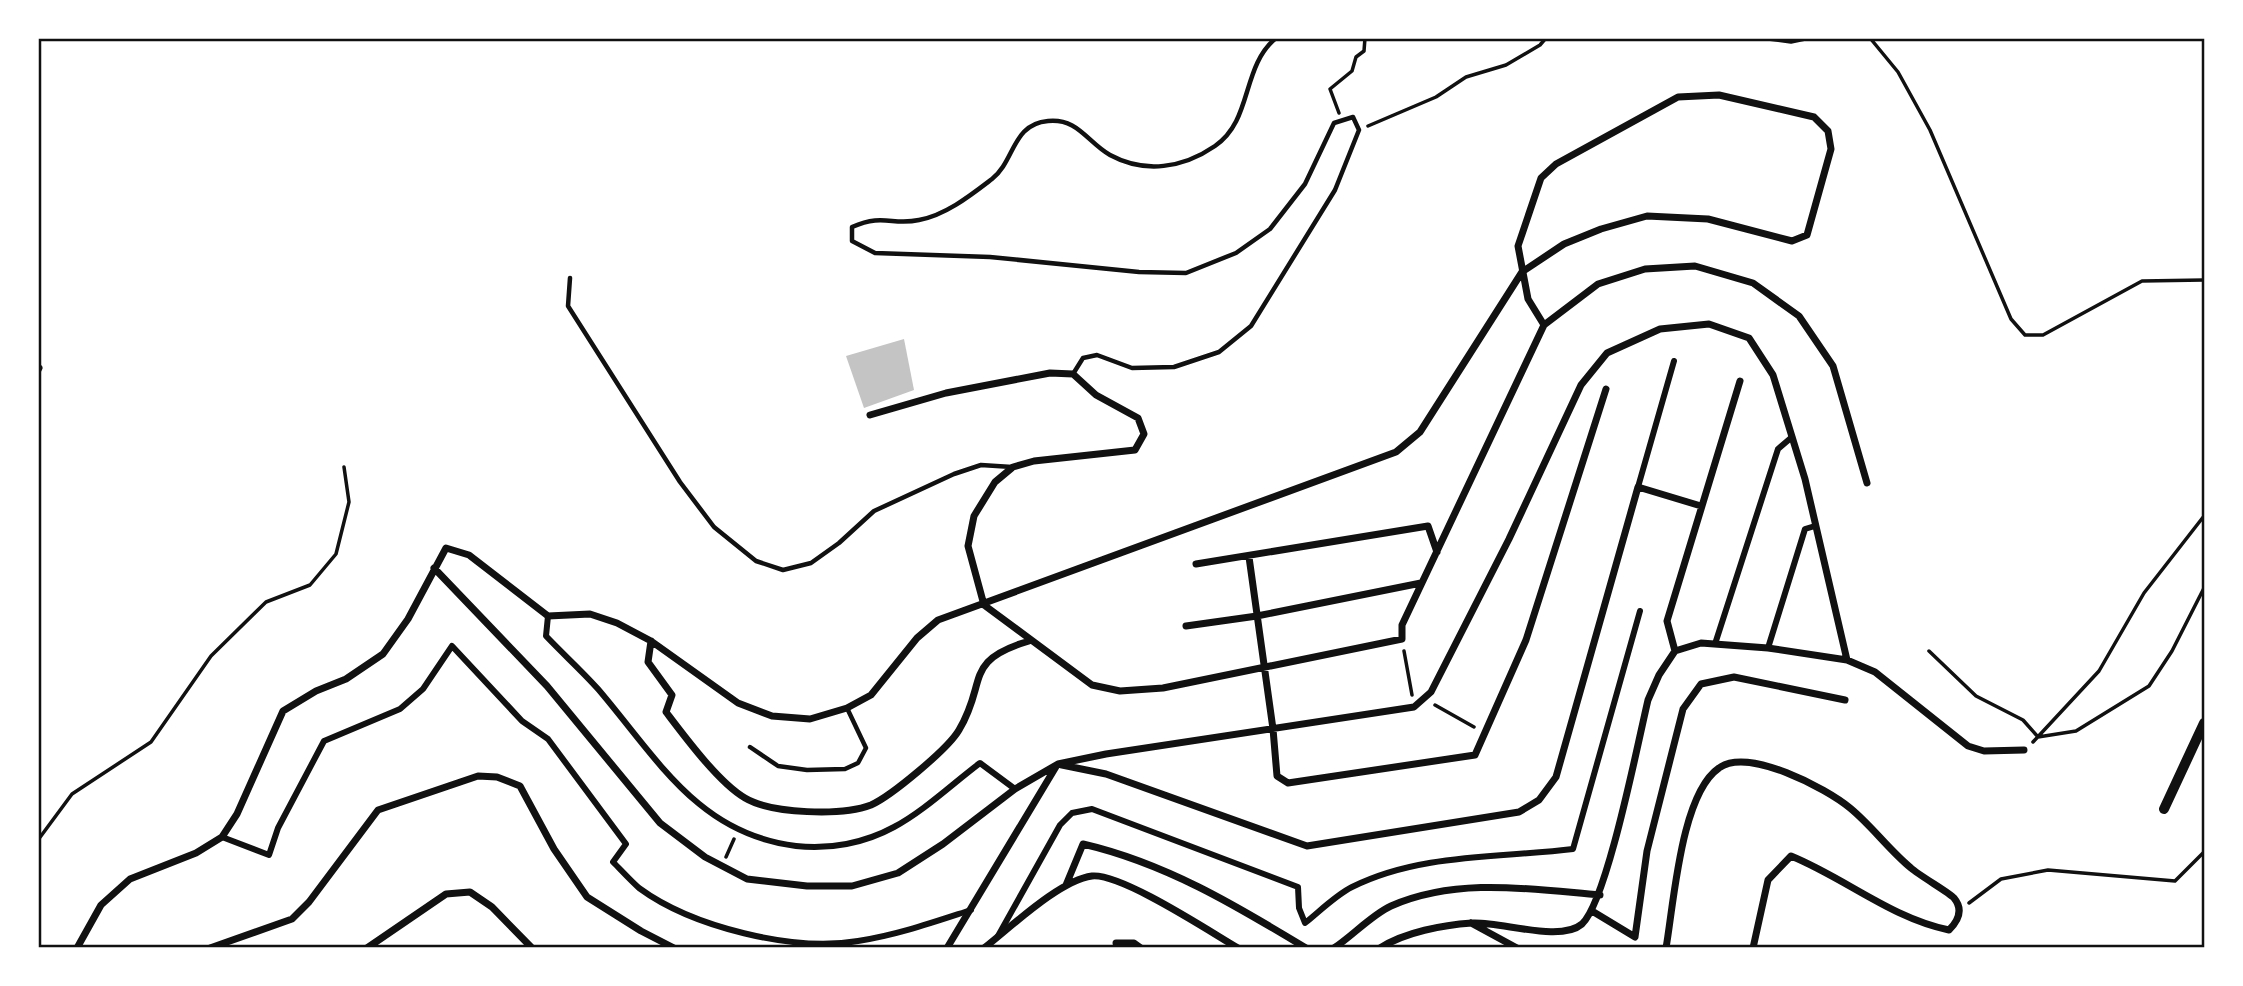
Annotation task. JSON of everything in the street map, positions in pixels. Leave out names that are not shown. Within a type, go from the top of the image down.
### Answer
[{"type":"street","points":[[77,947],[101,905],[130,879],[196,853],[222,837],[237,814],[283,711],[316,691],[346,679],[383,654],[408,620],[446,548],[469,555],[548,616],[590,614],[652,641],[737,703],[772,716],[810,719],[847,708],[871,695],[917,638],[938,620],[1396,452],[1420,432],[1522,272],[1563,244],[1601,229],[1647,216],[1708,219],[1792,241],[1807,235],[1832,149],[1828,131],[1814,117],[1719,95],[1678,97],[1556,164],[1541,178],[1518,246],[1522,272],[1528,299],[1544,325]]},
{"type":"street","points":[[870,415],[959,390],[1050,373],[1073,374],[1096,396],[1138,418],[1144,434],[1135,450],[1034,461],[1013,467],[995,482],[974,516],[968,546],[984,605],[1029,641],[1092,685],[1119,691],[1163,688],[1402,639],[1402,625],[1544,325],[1598,284],[1645,269],[1695,266],[1753,283],[1799,316],[1833,366],[1867,483]]},
{"type":"street","points":[[434,568],[547,686],[660,823],[705,857],[747,878],[807,886],[852,886],[898,873],[943,844],[1016,789],[1058,765],[1106,754],[1414,707],[1431,692],[1509,540],[1581,385],[1608,353],[1660,329],[1709,324],[1749,338],[1773,375],[1792,437],[1847,660]]},
{"type":"street","points":[[1058,765],[1107,774],[1307,846],[1519,812],[1539,800],[1556,777],[1674,360]]},
{"type":"street","points":[[1675,651],[1667,621],[1740,381]]},
{"type":"street","points":[[1249,557],[1277,776],[1288,783],[1475,755],[1526,640],[1606,389]]},
{"type":"street","points":[[1715,644],[1778,449],[1792,437]]},
{"type":"street","points":[[1638,487],[1700,506]]},
{"type":"street","points":[[1196,564],[1428,526],[1437,551]]},
{"type":"street","points":[[1768,648],[1805,529],[1815,526]]},
{"type":"street","points":[[1186,626],[1257,616],[1421,583]]},
{"type":"street","points":[[997,938],[1060,825],[1072,813],[1092,809],[1298,887],[1298,908],[1306,923],[1350,888],[1385,874],[1425,863],[1573,849],[1640,611]]},
{"type":"street","points":[[548,616],[545,636],[596,687],[682,790],[726,825],[766,842],[809,847],[843,845],[894,827],[980,763],[1016,789]]},
{"type":"street","points":[[652,641],[648,662],[672,695],[666,712],[697,752],[746,798],[780,809],[837,811],[871,804],[942,752],[960,729],[984,662],[1003,649],[1029,641]]},
{"type":"street","points":[[1380,947],[1404,936],[1470,923],[1564,932],[1581,925],[1600,895],[1648,701],[1659,675],[1675,651],[1700,643],[1768,648],[1847,660],[1875,672],[1968,746],[1984,751],[2024,750]]},
{"type":"street","points":[[222,837],[269,855],[283,817],[324,741],[400,709],[424,689],[453,646],[522,721],[548,739],[626,845],[613,862],[639,887],[670,905],[764,940],[813,942],[856,942],[971,910]]},
{"type":"street","points":[[1592,911],[1635,937],[1647,851],[1683,709],[1701,684],[1734,677],[1845,700]]},
{"type":"street","points":[[2164,809],[2204,723]]},
{"type":"street","points":[[1665,947],[1689,822],[1704,780],[1721,765],[1744,761],[1802,778],[1851,808],[1912,870],[1954,897],[1960,910],[1958,921],[1949,930],[1931,927],[1791,856],[1768,880],[1753,947]]},
{"type":"street","points":[[947,947],[1058,765]]},
{"type":"street","points":[[209,947],[292,919],[309,902],[378,810],[478,776],[497,776],[520,786],[554,849],[587,897],[641,932],[674,947]]},
{"type":"street","points":[[1066,885],[1083,844],[1111,850],[1173,874],[1233,903],[1306,947]]},
{"type":"street","points":[[984,947],[1066,885],[1093,876],[1110,878],[1134,888],[1238,947]]},
{"type":"street","points":[[1334,947],[1389,907],[1431,893],[1472,886],[1600,895]]},
{"type":"street","points":[[367,947],[446,894],[470,892],[492,907],[532,947]]},
{"type":"street","points":[[1470,923],[1517,947]]},
{"type":"street","points":[[1116,943],[1134,943],[1141,947]]},
{"type":"lane","points":[[1073,374],[1083,358],[1097,355],[1132,368],[1174,367],[1219,352],[1251,326],[1335,190],[1359,130],[1353,117],[1334,123],[1305,184],[1270,229],[1237,253],[1186,273],[1139,272],[990,257],[875,253],[852,241],[852,227],[873,218],[918,220],[962,201],[996,176],[1018,136],[1035,122],[1052,120],[1074,124],[1110,155],[1145,167],[1182,164],[1217,145],[1239,119],[1253,65],[1276,38]]},
{"type":"lane","points":[[570,278],[568,306],[680,482],[714,527],[756,561],[783,570],[811,563],[839,543],[874,511],[981,465],[1013,467]]},
{"type":"lane","points":[[750,747],[778,765],[807,770],[845,768],[858,763],[866,748],[847,708]]},
{"type":"path","points":[[1343,121],[1330,89],[1352,71],[1356,57],[1364,51],[1365,38]]},
{"type":"path","points":[[1359,130],[1436,97],[1465,77],[1506,65],[1541,46],[1546,38]]},
{"type":"path","points":[[1760,38],[1791,41],[1810,38]]},
{"type":"path","points":[[1870,38],[1898,72],[1930,130],[2011,319],[2025,335],[2043,335],[2142,281],[2204,280]]},
{"type":"path","points":[[38,841],[72,794],[151,742],[211,656],[266,602],[310,585],[335,554],[349,502],[344,467]]},
{"type":"path","points":[[2024,750],[2099,671],[2144,593],[2204,516]]},
{"type":"path","points":[[2038,737],[2076,731],[2149,686],[2172,651],[2204,588]]},
{"type":"path","points":[[1402,639],[1414,707]]},
{"type":"path","points":[[1929,651],[1976,696],[2023,720],[2038,737]]},
{"type":"path","points":[[1424,699],[1485,733]]},
{"type":"path","points":[[1960,910],[2001,879],[2048,870],[2175,881],[2204,852]]},
{"type":"building","points":[[904,339],[914,390],[864,408],[846,356]]}]
